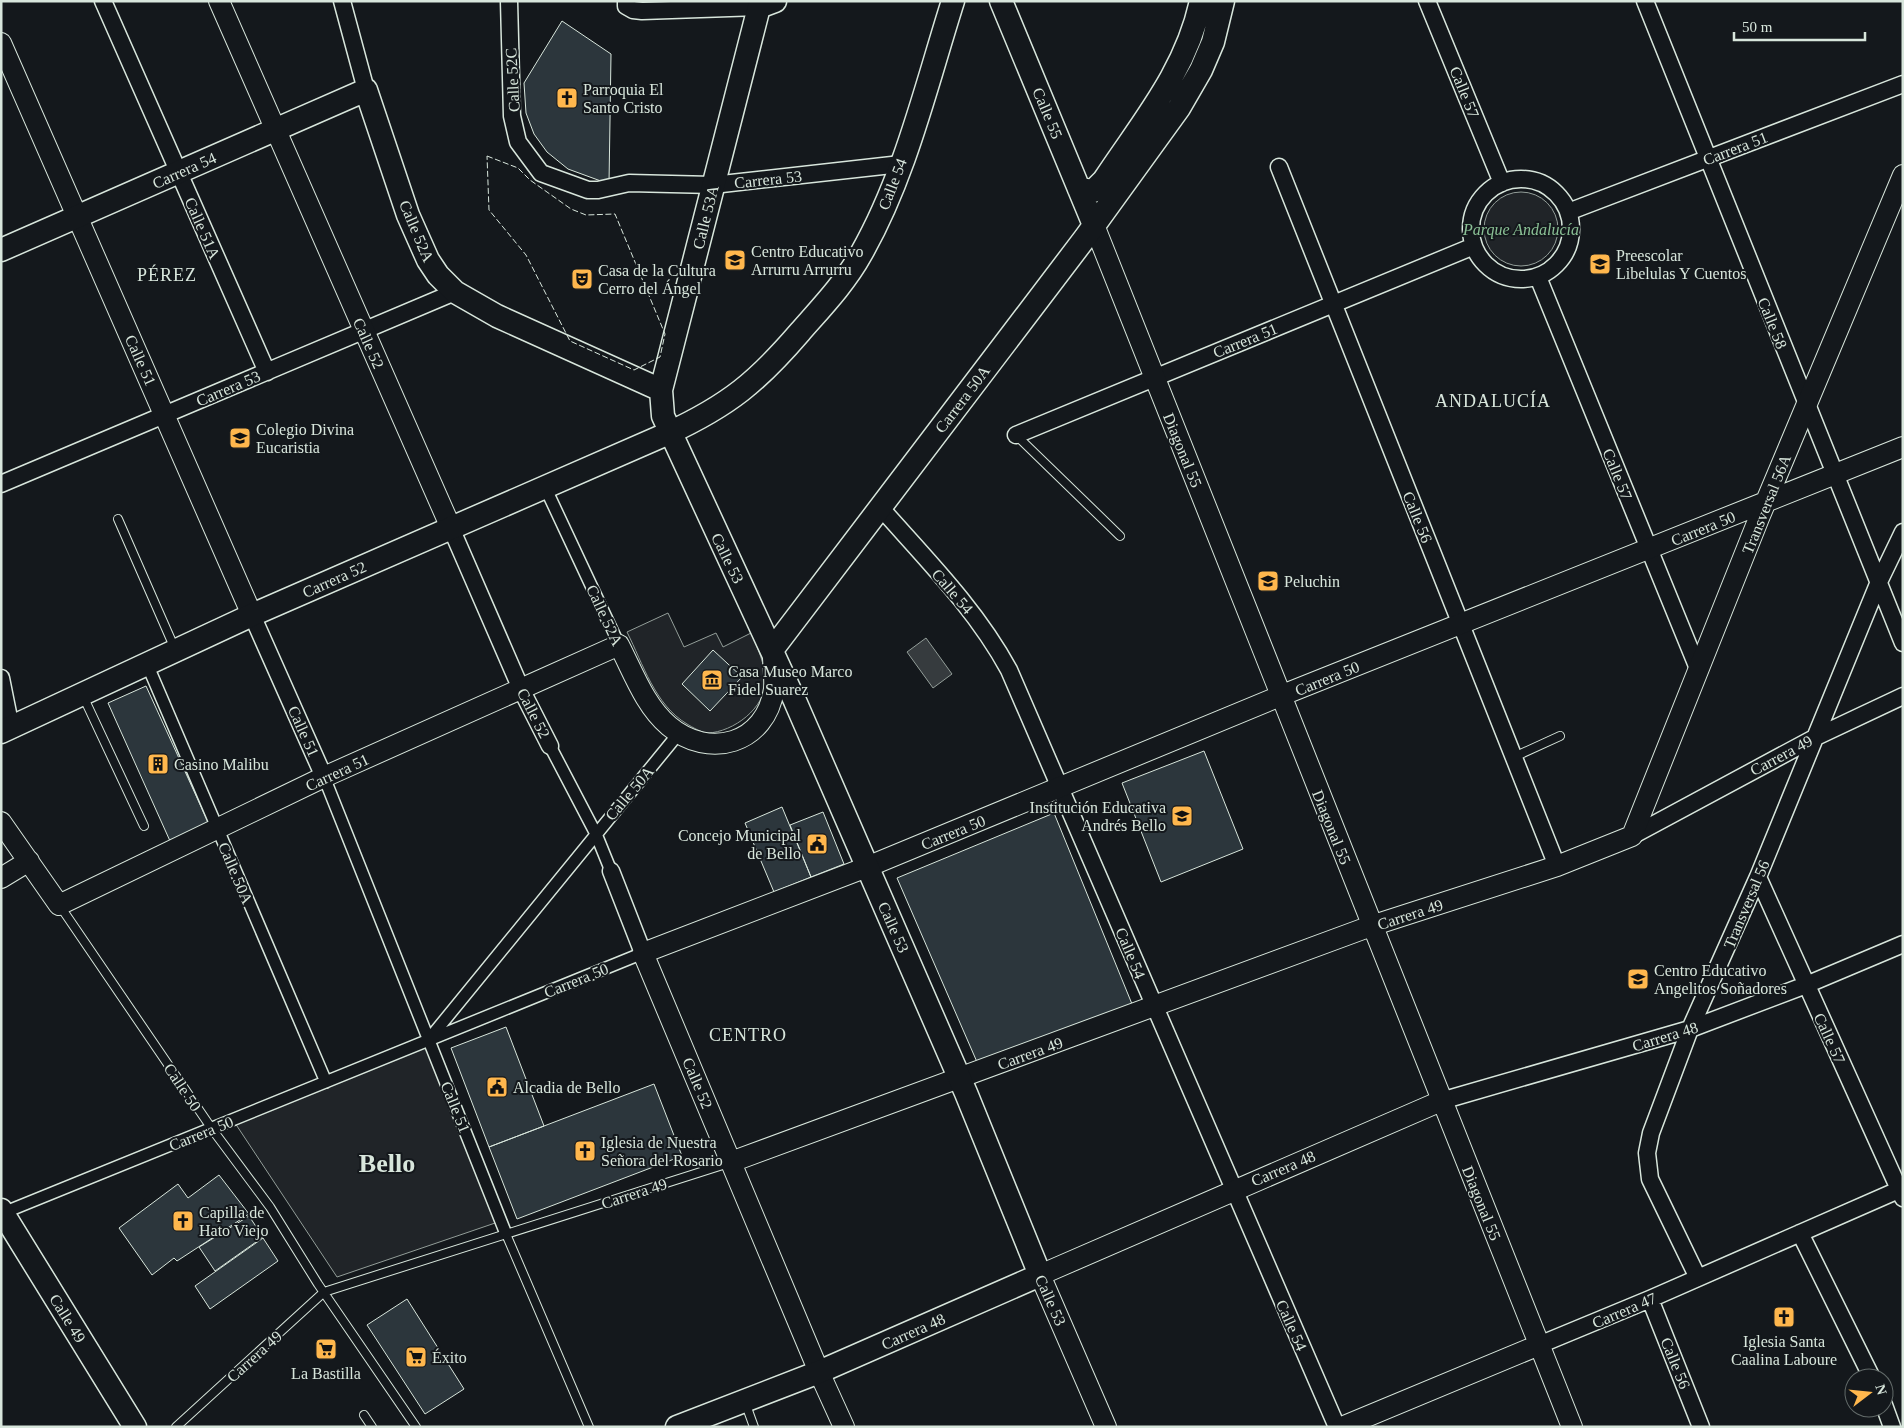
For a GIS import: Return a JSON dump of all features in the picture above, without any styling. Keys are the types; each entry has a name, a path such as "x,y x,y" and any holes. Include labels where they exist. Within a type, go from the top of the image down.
{"main road":[{"name":"Calle 54","path":"669,433 714,410 745,389 778,357 808,323 860,256 882,213 901,164 953,1"},
{"name":"Calle 55","path":"1001,1 1094,225"},
{"path":"1079,189 1093,191 1104,180 1177,71 1195,28 1201,1"},
{"name":"Carrera 50A","path":"772,650 1094,225 1190,91 1213,42 1223,1"},
{"name":"Calle 53A","path":"669,433 663,416 661,390 713,185 765,3"},
{"name":"Carrera 54","path":"1,250 366,90"},
{"name":"Calle 52A","path":"366,90 408,215 418,239 438,276 455,292 497,316 661,390"},
{"name":"Carrera 52","path":"6,730 252,615 669,433"},
{"name":"Calle 53","path":"669,433 772,650 960,1079 1040,1275"},
{"name":"Calle 49","path":"2,1212 136,1427"},
{"name":"Carrera 48","path":"677,1427 819,1372 1040,1275"}],"street":[{"name":"Calle 51A","path":"104,1 267,372"},
{"name":"Calle 52","path":"219,1 521,689 596,834 643,953 819,1372 844,1427"},
{"name":"Calle 52A","path":"342,1 366,90"},
{"name":"Calle 52C","path":"509,1 512,116 518,142 526,156"},
{"name":"Calle 57","path":"1427,1 1502,183"},
{"name":"Calle 58","path":"1645,1 1903,644"},
{"path":"626,3 633,10 642,11 765,3"},
{"name":"Calle 51","path":"1,43 324,777 506,1234"},
{"name":"Carrera 51","path":"1568,212 1903,84"},
{"name":"Carrera 53","path":"526,156 540,173 588,190 629,183 713,185 901,164"},
{"name":"Calle 56","path":"1280,167 1557,866"},
{"name":"Transversal 56A","path":"1632,836 1766,503 1903,175"},
{"path":"1525,180 1548,187 1560,198 1568,212 1571,227 1570,243 1562,258 1552,270 1538,277 1522,280 1506,277 1492,270 1481,259 1474,246 1471,230 1473,215 1479,202 1489,190 1502,183 1525,180"},
{"name":"Diagonal 55","path":"1094,225 1371,926 1572,1427"},
{"name":"Carrera 51","path":"1016,434 1474,246"},
{"name":"Calle 57","path":"1538,277 1699,671"},
{"name":"Carrera 53","path":"1,484 455,292"},
{"name":"Carrera 50","path":"2,1212 643,953 867,867 1280,696 1903,447"},
{"name":"Calle 52A","path":"545,487 619,645 649,701 668,725 679,733"},
{"name":"Calle 54","path":"880,507 978,620 996,645 1009,670 1337,1427"},
{"name":"Transversal 56","path":"1698,1278 1650,1178 1647,1153 1651,1133 1690,1029 1758,877 1878,584 1903,532"},
{"name":"Carrera 51","path":"59,905 324,777 619,645"},
{"path":"679,733 702,742 721,744 738,740 754,730 768,707 774,689 772,650"},
{"name":"Calle 50A","path":"147,664 326,1082"},
{"path":"1,678 6,730"},
{"name":"Carrera 49","path":"731,1162 1371,926 1557,866 1632,836 1816,737 1903,696"},
{"name":"Calle 50A","path":"429,1040 679,733"},
{"name":"Calle 50","path":"1,822 59,905"},
{"path":"1,878 29,861"},
{"name":"Calle 57","path":"1758,877 1901,1192"},
{"name":"Carrera 48","path":"1040,1275 1233,1189 1441,1101 1690,1029 1806,986 1903,944"},
{"name":"Carrera 47","path":"1342,1427 1901,1192"},
{"path":"1800,1233 1867,1368"},
{"name":"Calle 53","path":"1040,1275 1106,1427"},
{"name":"Calle 56","path":"1650,1299 1701,1427"}],"lane":[{"path":"1016,434 1120,536"},
{"path":"118,520 176,650"},
{"path":"82,694 144,826"},
{"path":"1514,757 1560,736"},
{"name":"Calle 50","path":"59,905 212,1128 270,1207 324,1292 416,1427"},
{"name":"Carrera 49","path":"176,1427 324,1292 731,1162"},
{"name":"Calle 51","path":"506,1234 590,1427"},
{"path":"745,1400 754,1427"},
{"path":"364,1415 372,1427"}],"green space":[{"name":"Parque Andalucía","path":"1521,192 1542,198 1552,208 1558,229 1552,250 1542,260 1521,266 1500,260 1490,250 1484,229 1490,208 1500,198"},
{"path":"668,613 684,647 716,633 723,647 751,633 759,650 765,681 764,691 760,700 746,717 728,728 708,733 697,730 687,724 666,706 651,683 627,632"},
{"path":"429,1040 501,1221 337,1277 233,1120"}],"shaded area":[{"path":"926,638 952,674 933,688 907,652"}],"building":[{"name":"Parroquia El Santo Cristo","path":"562,21 611,54 609,184 568,169 547,152 534,134 526,113 524,83"},
{"name":"Casa Museo Marco Fidel Suarez","path":"713,650 742,677 710,711 682,684"},
{"name":"Casino Malibu","path":"146,686 209,824 170,841 108,703"},
{"name":"Institución Educativa Andrés Bello","path":"1204,751 1243,849 1161,882 1122,783"},
{"path":"782,807 811,877 774,892 745,823"},
{"name":"Concejo Municipal de Bello","path":"823,812 844,864 811,877 790,825"},
{"path":"1054,813 1132,1004 977,1062 897,878"},
{"name":"Alcadia de Bello","path":"506,1027 544,1126 489,1147 451,1048"},
{"name":"Iglesia de Nuestra Señora del Rosario","path":"654,1084 682,1156 517,1219 489,1147"},
{"name":"Capilla de Hato Viejo","path":"219,1175 249,1214 177,1261 174,1258 152,1275 119,1228 178,1184 188,1198"},
{"path":"249,1216 263,1237 215,1271 199,1247"},
{"path":"263,1238 278,1261 210,1309 195,1286"},
{"name":"Éxito","path":"407,1299 464,1389 425,1414 367,1325"}],"fence":[{"path":"487,156 518,168 530,180 571,209 586,215 615,214 665,334 660,357 634,370 570,341 526,255 489,210 487,156"}],"place":[{"name":"Parroquia El Santo Cristo","path":"567,98"},
{"name":"Centro Educativo Arrurru Arrurru","path":"735,260"},
{"name":"Preescolar Libelulas Y Cuentos","path":"1600,264"},
{"name":"Casa de la Cultura Cerro del Ángel","path":"582,279"},
{"name":"Colegio Divina Eucaristia","path":"240,438"},
{"name":"Peluchin","path":"1268,581"},
{"name":"Casa Museo Marco Fidel Suarez","path":"712,680"},
{"name":"Casino Malibu","path":"158,764"},
{"name":"Institución Educativa Andrés Bello","path":"1182,816"},
{"name":"Concejo Municipal de Bello","path":"817,844"},
{"name":"Centro Educativo Angelitos Soñadores","path":"1638,979"},
{"name":"Alcadia de Bello","path":"497,1087"},
{"name":"Iglesia de Nuestra Señora del Rosario","path":"585,1151"},
{"name":"Capilla de Hato Viejo","path":"183,1221"},
{"name":"Iglesia Santa Caalina Laboure","path":"1784,1317"},
{"name":"La Bastilla","path":"326,1349"},
{"name":"Éxito","path":"416,1357"}],"district":[{"name":"PÉREZ","path":"167,275"},
{"name":"ANDALUCÍA","path":"1493,401"},
{"name":"CENTRO","path":"748,1035"},
{"name":"Bello","path":"387,1163"}]}
